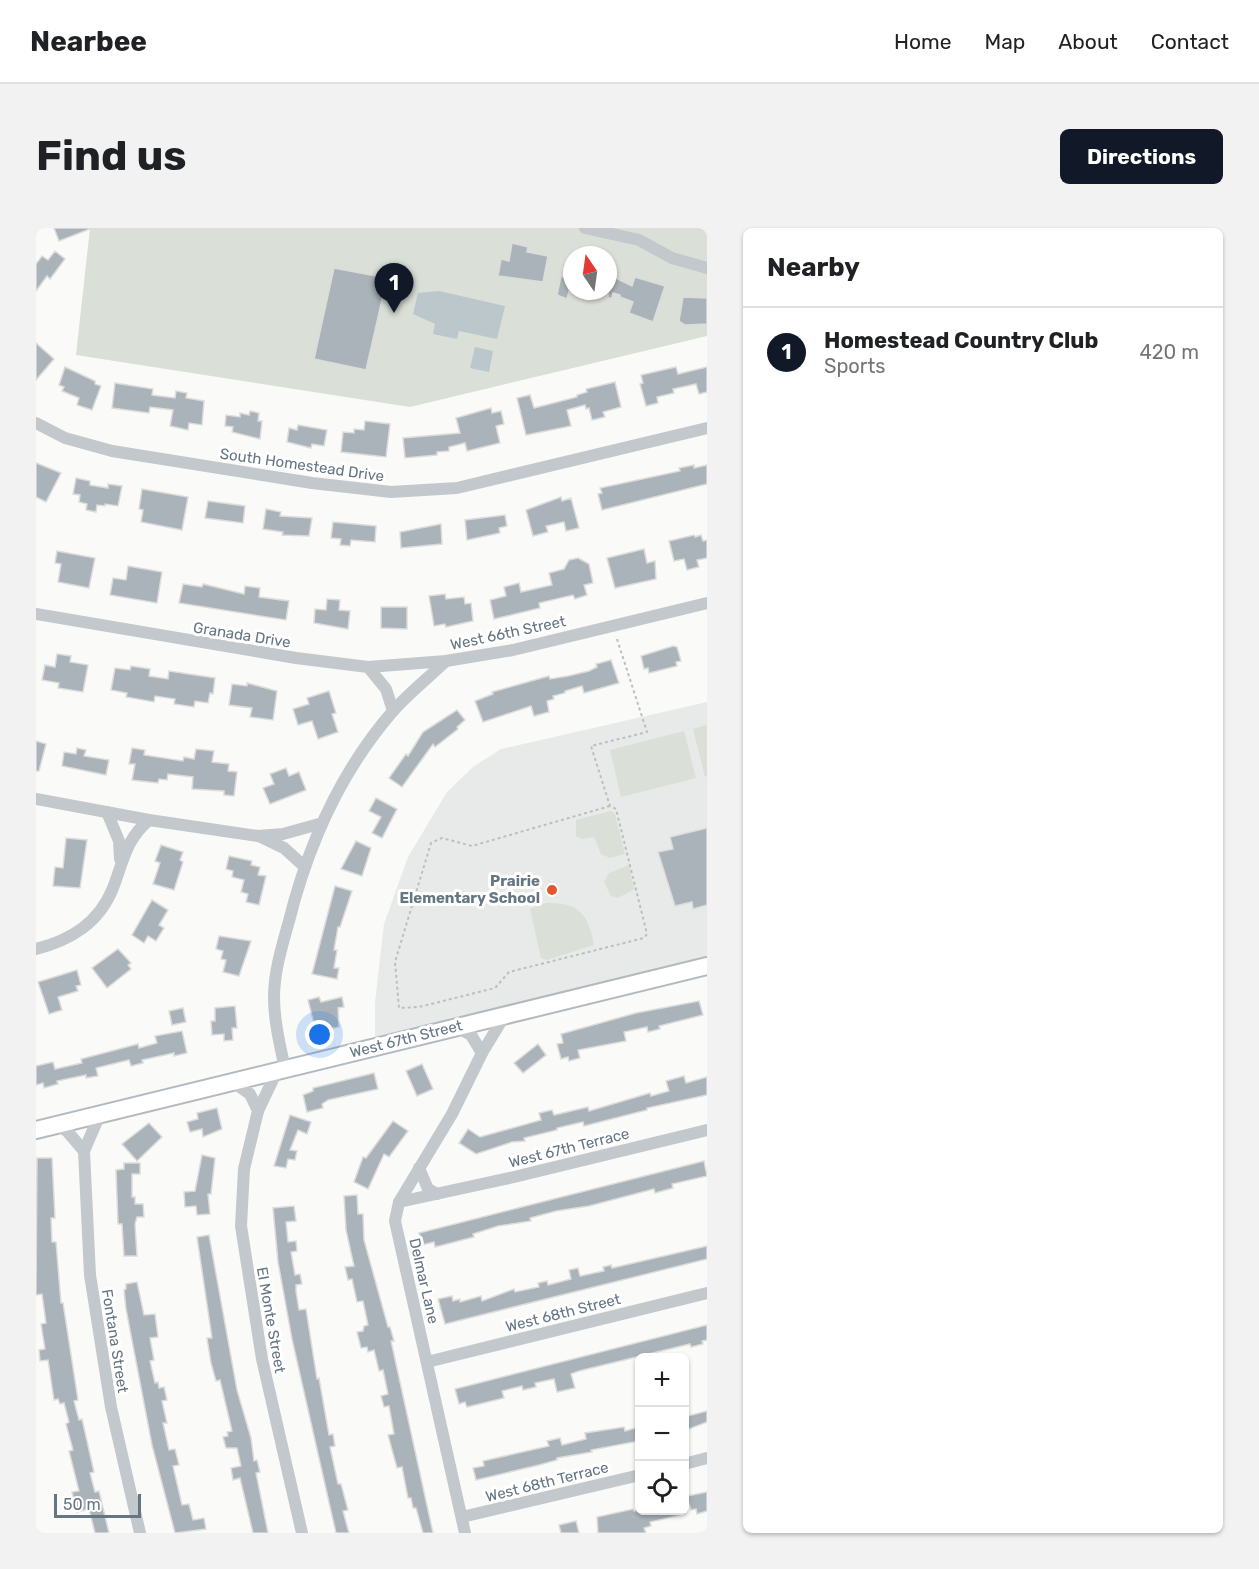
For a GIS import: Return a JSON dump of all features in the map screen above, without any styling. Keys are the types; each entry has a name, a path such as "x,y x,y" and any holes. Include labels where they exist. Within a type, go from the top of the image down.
{"street":[{"path":"585,228 639,240 672,258 707,268"},
{"name":"South Homestead Drive","path":"36,423 73,441 112,451 312,483 391,492 457,488 707,428"},
{"name":"West 66th Street","path":"320,824 359,758 393,711 446,662 513,650 707,603"},
{"name":"Granada Drive","path":"36,614 284,657 368,667 446,662"},
{"path":"368,667 386,688 393,711"},
{"path":"36,799 149,820 258,836 282,834 320,824"},
{"path":"108,812 119,841 120,863"},
{"path":"36,949 59,943 91,923 103,909 112,890 128,844 149,820"},
{"path":"281,1070 274,996 278,965 305,867 320,824"},
{"path":"258,836 284,848 305,867"},
{"name":"West 67th Street","path":"36,1130 707,966"},
{"name":"Delmar Lane","path":"465,1533 395,1221 399,1202 452,1114 482,1053 505,1015"},
{"path":"456,1027 471,1035 482,1053"},
{"name":"El Monte Street","path":"281,1070 258,1111 244,1169 241,1226 262,1359 302,1533"},
{"path":"233,1082 250,1094 258,1111"},
{"name":"Fontana Street","path":"100,1114 84,1151 85,1201 96,1321 111,1407 140,1533"},
{"path":"56,1125 72,1136 84,1151"},
{"name":"West 67th Terrace","path":"399,1202 707,1130"},
{"path":"419,1168 428,1189 437,1194"},
{"name":"West 68th Street","path":"427,1362 707,1293"},
{"path":"689,1463 707,1458"},
{"name":"West 68th Terrace","path":"462,1517 635,1476"}],"path":[{"path":"610,806 472,846 442,838 431,843 395,962 399,1008 419,1007 495,988 509,972 644,938 648,934 616,809 610,806 591,746 647,732 615,633"}],"shaded area":[{"path":"90,228 707,228 707,336 410,407 76,355"},
{"path":"439,291 505,306 497,339 459,331 457,339 433,334 435,324 413,314 418,293"},
{"path":"475,347 493,351 489,372 470,368"},
{"name":"Prairie Elementary School","path":"707,702 707,960 375,1042 375,1002 384,924 408,857 447,792 473,767 501,749"},
{"path":"707,725 707,776 705,777 693,729"},
{"path":"684,731 696,778 621,797 610,750"},
{"path":"611,811 615,814 625,854 610,858 601,854 594,837 582,839 576,836 576,820"},
{"path":"629,865 634,889 618,898 611,896 604,882 609,873"},
{"path":"546,903 574,907 580,912 585,917 594,945 547,960 541,958 530,909"}],"building":[{"path":"54,228 89,228 90,229 59,241"},
{"path":"512,243 528,247 527,252 548,256 543,282 498,276 501,259 509,261"},
{"path":"55,251 65,259 50,279 47,276 36,291 36,264 42,256 48,260"},
{"path":"334,268 387,278 366,370 314,359"},
{"path":"561,276 563,277 563,297 557,295"},
{"path":"635,277 665,286 653,322 629,313 633,302 617,294 617,278 632,286"},
{"path":"683,297 707,298 707,324 685,325 679,321"},
{"path":"36,343 54,359 36,380"},
{"path":"65,367 101,386 92,410 77,405 79,398 62,391 64,387 59,385"},
{"path":"676,367 678,374 707,367 707,392 699,394 696,384 673,389 674,393 657,397 658,403 646,406 640,384 643,383 641,375"},
{"path":"615,382 621,407 603,412 605,417 592,420 589,408 586,409 585,405 567,410 571,426 526,435 517,398 530,395 534,408 577,397 587,392 586,389"},
{"path":"115,383 153,389 152,395 175,398 176,391 187,393 186,398 204,401 202,425 189,423 188,430 170,426 173,410 150,407 149,413 112,408"},
{"path":"491,408 492,413 501,411 504,424 496,426 500,443 467,451 465,443 449,447 449,451 437,452 437,455 405,458 403,438 460,433 456,418"},
{"path":"250,411 259,413 258,421 262,421 260,439 232,432 233,427 225,426 226,415 240,417 240,413 249,415"},
{"path":"365,421 390,424 386,457 341,452 343,432 354,433 354,429 364,430"},
{"path":"298,425 327,430 324,446 312,444 311,448 287,442 289,428 297,430"},
{"path":"36,463 61,473 46,502 36,497"},
{"path":"694,465 694,468 707,465 707,484 602,510 598,494 602,493 600,488 680,471 679,468"},
{"path":"76,478 90,481 90,485 108,488 108,484 122,486 118,506 97,505 96,512 86,510 87,504 79,502 80,495 73,494"},
{"path":"142,489 188,497 182,530 141,522 143,510 139,509"},
{"path":"561,497 562,501 571,498 579,528 566,531 564,522 546,526 548,532 533,536 526,510"},
{"path":"208,501 245,506 243,523 205,518"},
{"path":"266,509 281,512 280,516 312,518 309,536 282,535 283,532 263,529"},
{"path":"505,515 507,526 499,528 500,533 467,540 465,520"},
{"path":"333,522 376,526 375,542 351,540 350,546 340,545 341,539 331,538"},
{"path":"441,524 442,544 401,548 400,532"},
{"path":"694,535 695,537 701,535 703,541 707,540 707,558 697,560 699,567 687,570 684,559 674,561 669,541"},
{"path":"644,549 647,563 655,561 656,579 615,588 607,558"},
{"path":"57,551 95,558 89,588 58,582 61,564 55,563"},
{"path":"578,558 589,564 593,583 584,585 587,595 575,599 573,595 539,603 540,608 494,619 490,600 506,596 504,587 519,583 521,592 552,585 549,573 564,569 569,560"},
{"path":"128,566 162,572 157,603 110,595 113,578 126,580"},
{"path":"183,584 202,587 203,584 244,594 245,586 260,588 259,597 289,601 286,620 179,603"},
{"path":"445,594 446,599 464,597 465,604 471,603 473,621 446,627 445,624 434,626 429,596"},
{"path":"327,599 340,600 339,610 350,611 348,629 314,623 315,609 326,610"},
{"path":"381,607 407,607 407,629 381,628"},
{"path":"673,646 677,647 681,661 676,662 677,666 649,673 648,668 644,669 641,656"},
{"path":"57,654 71,656 70,662 88,665 83,692 58,688 59,683 42,680 45,665 55,667"},
{"path":"611,660 619,683 584,693 582,686 565,691 547,701 549,712 534,716 531,706 483,722 475,701 493,694 492,692 549,676 550,679 589,671 597,667 596,664"},
{"path":"131,666 150,669 149,676 168,679 169,671 215,678 213,694 210,693 208,703 195,701 194,707 174,704 175,699 155,696 154,702 126,697 127,693 111,690 115,668 130,670"},
{"path":"247,683 277,691 273,720 250,717 252,708 229,705 232,684 247,686"},
{"path":"329,691 336,713 332,714 338,732 318,739 312,721 298,725 293,709 309,704 307,698"},
{"path":"457,710 465,720 457,727 458,729 435,747 433,744 402,787 389,778 406,754 408,756 423,732"},
{"path":"36,741 46,744 39,771 36,771"},
{"path":"77,748 86,750 84,756 109,760 106,775 62,766 64,752 76,754"},
{"path":"132,748 145,750 144,755 183,761 184,757 194,759 196,749 214,751 212,762 229,764 228,771 237,772 234,796 224,795 224,791 192,789 193,777 168,774 167,780 159,779 158,783 132,780 135,764 129,764"},
{"path":"286,768 289,776 299,772 306,790 270,804 263,788 274,784 270,774"},
{"path":"376,798 397,809 382,838 372,833 381,817 369,811"},
{"path":"707,828 707,905 693,909 692,902 675,906 658,852 673,849 670,837"},
{"path":"66,838 87,840 80,888 53,886 55,867 63,868"},
{"path":"356,841 371,848 362,876 341,869"},
{"path":"161,845 183,852 180,860 183,862 174,890 153,884 160,863 155,861"},
{"path":"229,856 252,861 251,865 260,867 258,875 266,876 259,905 246,902 248,894 241,892 244,880 232,877 233,871 226,869"},
{"path":"335,886 352,891 340,927 338,927 334,950 337,950 334,968 339,968 337,979 312,974"},
{"path":"152,900 168,910 159,925 164,928 156,941 148,936 144,943 132,935"},
{"path":"219,936 251,941 239,976 223,972 226,960 221,959 223,951 216,949"},
{"path":"118,949 131,963 128,965 131,969 107,988 92,968"},
{"path":"77,970 81,985 76,986 78,991 58,997 62,1010 49,1014 38,982"},
{"path":"319,997 321,1002 342,997 344,1007 338,1008 339,1027 316,1032 308,1000"},
{"path":"699,1001 703,1015 659,1026 660,1029 648,1032 647,1027 624,1032 626,1041 578,1050 580,1058 569,1061 568,1057 561,1059 557,1044 563,1043 561,1034 636,1013"},
{"path":"235,1006 237,1028 232,1028 233,1040 224,1041 224,1034 212,1035 211,1021 215,1021 215,1008"},
{"path":"183,1008 186,1022 172,1025 169,1011"},
{"path":"182,1031 187,1053 174,1056 174,1053 142,1060 143,1063 131,1066 129,1060 96,1068 98,1076 86,1078 86,1075 57,1081 58,1084 44,1088 43,1083 36,1085 36,1066 53,1062 55,1069 82,1063 81,1059 138,1044 139,1048 157,1043 155,1036"},
{"path":"538,1044 546,1055 523,1073 514,1063"},
{"path":"422,1064 433,1089 417,1096 406,1071"},
{"path":"374,1073 378,1089 328,1100 322,1104 323,1108 307,1112 303,1095 313,1091 313,1088"},
{"path":"684,1076 686,1083 707,1077 707,1095 647,1108 647,1110 584,1126 583,1122 557,1128 557,1130 524,1138 525,1141 512,1142 476,1154 459,1143 468,1129 480,1137 541,1120 539,1113 552,1110 554,1115 588,1107 589,1111 650,1093 651,1096 669,1091 666,1081"},
{"path":"217,1108 222,1129 203,1137 202,1129 190,1132 187,1122 198,1119 197,1113"},
{"path":"290,1115 311,1122 307,1134 298,1130 290,1150 297,1151 295,1160 288,1159 286,1168 274,1166"},
{"path":"393,1121 408,1131 389,1157 384,1154 368,1189 354,1182 363,1157 366,1158"},
{"path":"149,1123 162,1137 137,1161 122,1144"},
{"path":"202,1155 215,1158 211,1194 208,1194 210,1214 197,1215 196,1206 185,1207 184,1192 195,1191"},
{"path":"37,1158 52,1158 55,1218 51,1218 52,1242 56,1242 61,1303 63,1303 78,1400 74,1401 79,1420 82,1419 94,1472 90,1473 95,1492 99,1491 109,1533 95,1533 89,1509 77,1512 72,1492 79,1491 69,1451 73,1450 66,1424 69,1422 64,1403 60,1404 58,1399 54,1400 48,1360 40,1361 39,1350 45,1349 41,1324 46,1323 42,1294 36,1295"},
{"path":"704,1161 707,1176 672,1184 673,1188 655,1193 654,1189 589,1206 556,1211 530,1218 531,1221 498,1226 473,1234 474,1237 435,1247 434,1242 422,1245 419,1233"},
{"path":"124,1163 140,1163 140,1174 132,1174 132,1197 135,1197 135,1204 143,1204 144,1217 137,1217 135,1224 137,1256 124,1256 122,1224 118,1224 116,1170 124,1169"},
{"path":"357,1195 358,1214 363,1214 364,1240 394,1341 391,1341 433,1533 423,1533 416,1508 413,1508 411,1498 408,1498 402,1467 397,1468 388,1435 394,1434 389,1406 384,1407 381,1396 388,1394 383,1370 379,1371 374,1350 368,1352 367,1347 361,1348 357,1332 363,1331 364,1326 368,1325 363,1301 357,1302 352,1279 348,1280 345,1267 354,1266 346,1230 344,1196"},
{"path":"294,1206 296,1221 286,1222 288,1242 296,1241 297,1251 291,1252 295,1275 300,1274 302,1284 296,1285 299,1310 306,1309 329,1435 333,1434 335,1446 330,1447 338,1484 341,1484 348,1510 343,1511 349,1533 336,1533 292,1339 278,1262 273,1208"},
{"path":"209,1235 237,1390 251,1438 254,1461 257,1460 260,1472 256,1473 268,1533 253,1533 240,1478 233,1480 231,1468 241,1466 237,1448 226,1448 223,1437 228,1436 227,1432 232,1431 220,1380 216,1381 211,1363 207,1338 212,1338 197,1237"},
{"path":"707,1246 707,1259 445,1324 438,1299 452,1296 453,1301 460,1299 460,1302 481,1296 482,1301 514,1289 515,1292 539,1287 538,1283 547,1281 548,1285 571,1279 569,1270 578,1268 580,1276 604,1271 603,1267 611,1265 612,1268"},
{"path":"137,1282 144,1315 155,1314 158,1337 150,1338 154,1360 150,1361 155,1383 158,1382 159,1388 164,1387 167,1400 162,1401 167,1423 163,1423 169,1450 175,1449 179,1465 173,1466 182,1505 189,1504 193,1520 204,1518 206,1529 175,1533 152,1445 126,1309 124,1290 126,1284"},
{"path":"707,1325 707,1340 702,1341 703,1344 691,1347 690,1344 653,1353 635,1353 635,1357 579,1371 571,1374 575,1388 557,1392 554,1379 535,1383 536,1387 523,1390 522,1386 502,1391 504,1398 467,1407 465,1402 459,1404 455,1389"},
{"path":"707,1411 707,1422 689,1429 689,1416"},
{"path":"624,1427 625,1431 635,1428 635,1442 557,1458 557,1460 539,1465 476,1480 473,1468 484,1466 483,1461 549,1446 547,1441 560,1438 562,1445 586,1439 585,1433"},
{"path":"707,1492 707,1511 697,1514 696,1509 691,1510 689,1496"},
{"path":"633,1509 635,1515 681,1515 650,1522 651,1526 644,1528 646,1533 598,1533 597,1517"},
{"path":"576,1521 579,1533 561,1533 559,1525"}],"place":[{"name":"Homestead Country Club","path":"394,313"},
{"name":"Prairie Elementary School","path":"552,890"}]}
